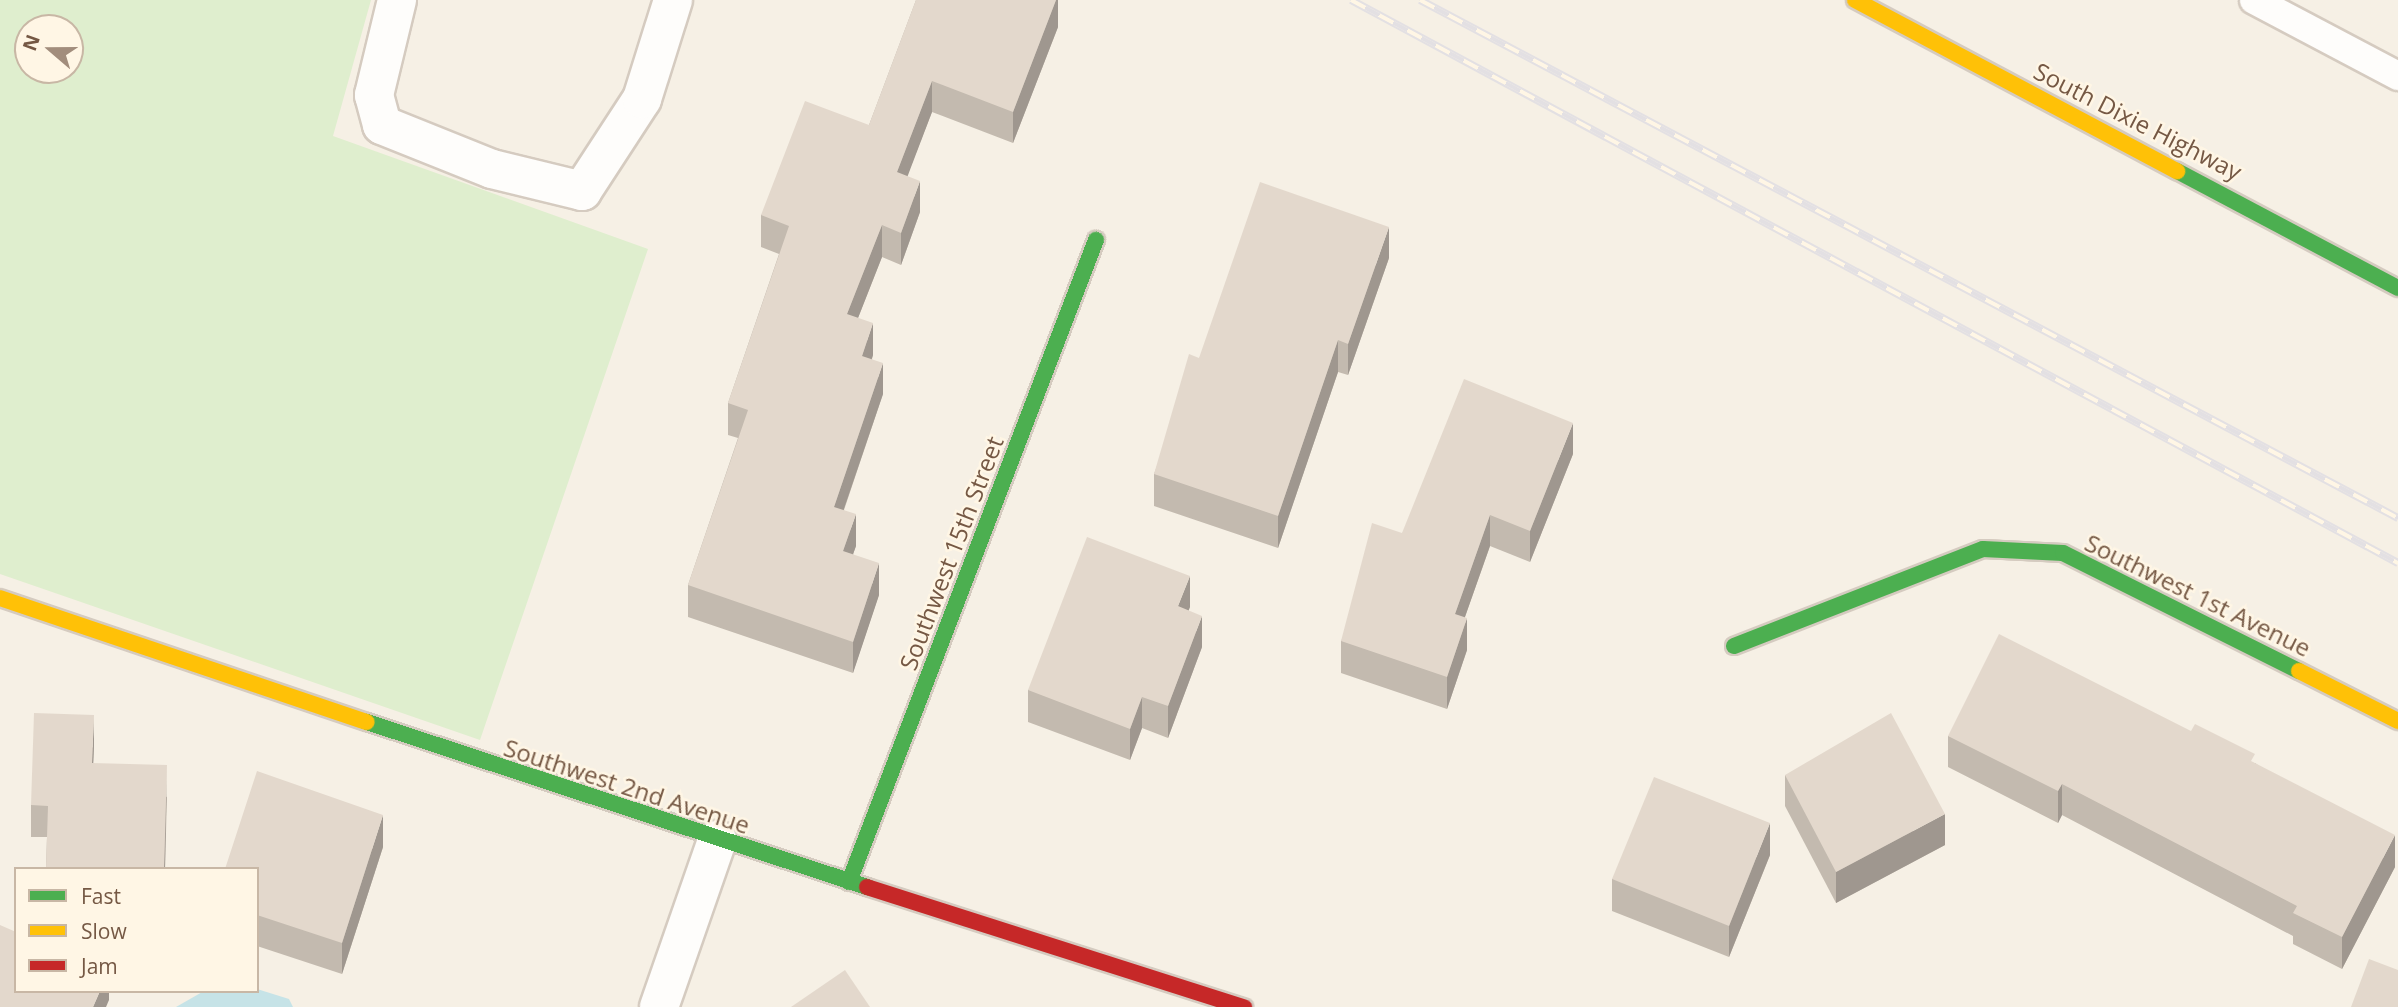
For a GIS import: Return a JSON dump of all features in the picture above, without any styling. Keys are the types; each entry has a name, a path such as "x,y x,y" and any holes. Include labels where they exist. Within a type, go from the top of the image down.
{"street":[{"path":"397,0 374,95 382,125 492,169 582,191 642,99 673,0"},
{"name":"South Dixie Highway","path":"1873,4 2398,288"},
{"name":"Southwest 15th Street","path":"849,882 1096,240"},
{"name":"Southwest 1st Avenue","path":"1734,646 1983,549 2063,553 2398,721"},
{"name":"Southwest 2nd Avenue","path":"2,603 717,840 1244,1007"},
{"path":"659,1007 717,840"}],"lane":[{"path":"2263,2 2398,76"}],"green space":[{"path":"0,0 371,0 333,136 648,249 480,740 0,574"}],"water":[{"path":"259,990 289,999 293,1007 176,1007 200,993 259,993"}],"building":[{"path":"916,0 1056,0 1013,112 932,81 897,172 920,181 901,233 882,225 847,314 873,323 862,356 883,363 834,507 856,514 843,551 879,563 853,642 688,585 748,410 728,403 789,226 761,215 805,101 869,125"},
{"path":"1260,182 1389,227 1348,344 1338,340 1278,516 1154,474 1189,354 1199,358"},
{"path":"1464,379 1573,423 1530,531 1490,515 1455,614 1467,618 1447,677 1341,641 1372,523 1402,533"},
{"path":"1087,537 1190,576 1178,606 1202,616 1168,706 1142,697 1130,729 1028,690"},
{"path":"1999,634 2191,731 2195,724 2255,754 2251,761 2395,835 2342,937 2293,913 2297,906 2062,784 2058,791 1948,736"},
{"path":"34,713 94,715 92,763 167,765 164,867 46,867 48,806 31,805"},
{"path":"1891,713 1945,814 1836,872 1785,775"},
{"path":"257,771 383,815 342,943 259,916 259,867 226,867"},
{"path":"1654,777 1770,823 1729,926 1612,879"},
{"path":"0,925 14,931 14,993 99,993 93,1007 0,1007"},
{"path":"2369,959 2398,970 2398,1007 2351,1007"},
{"path":"845,970 870,1007 791,1007"}],"railway":[{"path":"1351,0 2398,563"},
{"path":"1420,0 2398,518"}],"traffic: fast":[{"path":"2177,171 2398,288"},
{"path":"849,882 1096,240"},
{"path":"1734,646 1983,549 2063,553 2299,671"},
{"path":"367,722 867,887"}],"traffic: slow":[{"path":"1855,0 2177,171"},
{"path":"0,598 367,722"},
{"path":"2299,671 2398,721"}],"traffic: jam":[{"path":"867,887 1244,1007"}]}
